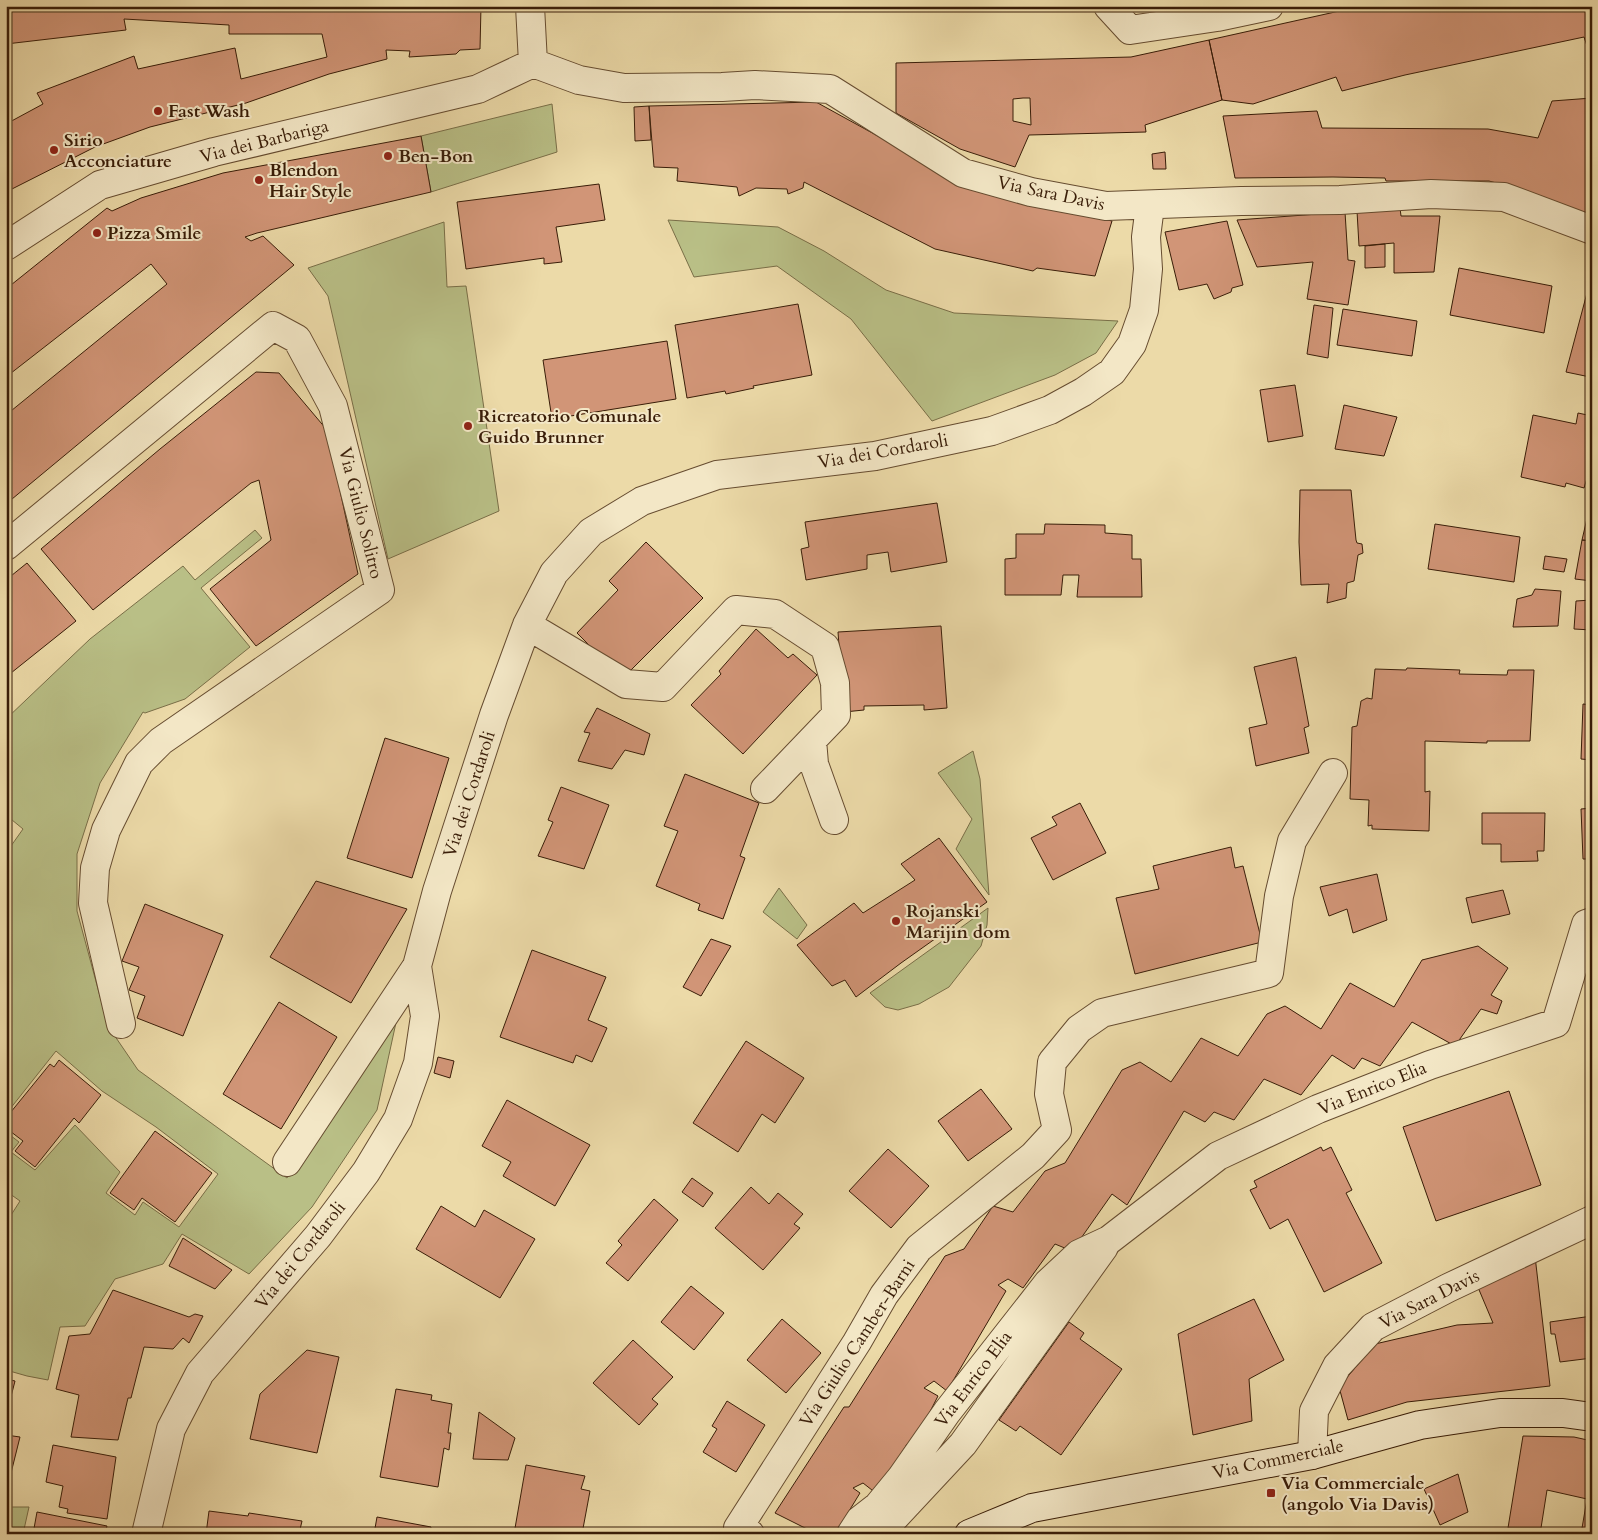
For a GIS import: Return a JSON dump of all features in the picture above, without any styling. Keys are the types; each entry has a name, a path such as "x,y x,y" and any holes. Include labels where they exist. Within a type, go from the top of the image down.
{"street":[{"path":"530,6 533,63"},
{"path":"1108,6 1130,30 1217,18 1270,6"},
{"name":"Via Sara Davis","path":"533,63 579,80 624,88 722,88 755,85 830,89 963,173 1031,192 1106,206 1150,206 1241,201 1340,200 1430,194 1504,197 1592,230"},
{"name":"Via dei Barbariga","path":"6,246 100,185 214,152 478,89 533,63"},
{"name":"Via dei Cordaroli","path":"287,1162 417,966 437,891 482,752 527,625 554,573 591,532 642,500 716,475 875,456 992,431 1050,410 1083,392 1112,372 1132,344 1144,310 1148,269 1146,237 1150,206"},
{"name":"Via Giulio Solitro","path":"6,546 274,326 297,338 333,406 380,590 161,741 139,763 106,830 95,868 93,903 121,1024"},
{"path":"527,625 626,684 663,687 736,610 775,614 824,647 835,682 836,715 765,789"},
{"path":"812,740 814,764 834,820"},
{"name":"Via Giulio Camber-Barni","path":"744,1531 884,1295 919,1248 1033,1156 1057,1130 1049,1094 1052,1062 1079,1029 1102,1013 1269,973 1279,896 1292,841 1333,773"},
{"name":"Via Enrico Elia","path":"851,1534 860,1520 878,1506 902,1478 947,1412 1048,1283 1079,1254 1109,1240 1218,1156 1318,1109 1413,1072 1556,1023 1586,924 1592,922"},
{"name":"Via dei Cordaroli","path":"146,1534 171,1429 200,1373 318,1236 366,1172 398,1119 418,1063 426,1016 417,966"},
{"name":"Via Sara Davis","path":"1312,1455 1314,1411 1337,1366 1373,1327 1448,1288 1592,1220"},
{"name":"Via Enrico Elia","path":"879,1534 963,1444 1109,1240"},
{"name":"Via Commerciale","path":"969,1534 1032,1508 1312,1455 1420,1425 1500,1413 1563,1413 1592,1416"}],"green space":[{"path":"552,104 557,152 431,192 421,136"},
{"path":"668,220 778,227 824,251 886,290 954,313 1118,321 1096,353 1055,375 932,421 851,319 777,266 694,277"},
{"path":"444,222 447,287 466,286 499,511 388,559 328,296 308,268"},
{"path":"255,530 262,538 201,588 250,647 185,699 145,713 143,712 100,783 77,854 77,911 108,1026 138,1070 287,1178 397,1018 377,1110 312,1207 249,1274 182,1234 163,1264 115,1279 85,1326 60,1327 48,1380 27,1376 6,1370 6,1223 20,1201 6,1191 6,1132 19,1142 11,1152 35,1170 75,1125 120,1172 106,1193 135,1215 143,1202 179,1227 218,1174 156,1127 102,1091 56,1051 6,1114 6,853 23,829 6,815 6,719 90,639 183,566 195,580"},
{"path":"973,751 980,779 989,895 956,849 972,819 938,773"},
{"path":"779,888 807,925 797,939 763,912"},
{"path":"988,908 987,925 981,946 949,987 919,1004 898,1010 885,1007 870,993"},
{"path":"6,1507 29,1507 23,1534 6,1534"}],"building":[{"path":"6,6 481,6 480,49 460,50 456,54 409,57 410,51 386,50 387,59 329,74 246,103 150,127 95,147 6,192 6,124 43,104 37,93 134,56 138,69 235,48 241,79 327,57 322,34 229,34 229,25 124,19 126,30 6,44"},
{"path":"1362,6 1592,6 1592,52 1589,52 1584,37 1405,75 1342,91 1336,77 1253,104 1222,100 1209,40"},
{"path":"1209,40 1222,100 1145,125 1146,132 1029,135 1015,167 960,149 896,113 896,63 1131,57","holes":["1030,98 1031,125 1013,121 1013,99"]},
{"path":"1592,98 1592,220 1525,191 1489,181 1386,181 1385,178 1333,177 1235,178 1223,116 1317,111 1322,128 1488,129 1538,138 1552,101"},
{"path":"816,102 956,179 1048,206 1112,221 1095,276 1037,268 1033,271 935,249 804,182 803,188 788,194 787,189 756,188 739,196 737,187 677,181 678,168 654,167 649,106"},
{"path":"649,106 651,140 635,141 634,107"},
{"path":"421,136 431,192 245,237 251,241 263,236 294,265 6,504 6,415 167,284 151,264 6,377 6,289 107,208 112,211 141,198 223,173"},
{"path":"1165,152 1166,169 1153,169 1152,154"},
{"path":"599,184 605,220 556,227 562,262 544,264 544,258 466,269 457,202"},
{"path":"1400,208 1401,216 1440,216 1434,272 1394,273 1394,243 1359,246 1357,211"},
{"path":"1345,212 1348,260 1355,261 1348,305 1307,299 1313,262 1257,267 1237,220"},
{"path":"1227,221 1243,285 1232,288 1231,292 1214,299 1207,284 1179,290 1165,232"},
{"path":"1385,244 1385,267 1365,268 1365,246"},
{"path":"1459,268 1552,286 1544,333 1450,315"},
{"path":"1592,274 1592,386 1588,386 1590,377 1566,372"},
{"path":"798,304 812,375 753,386 754,388 726,394 725,391 687,398 675,325"},
{"path":"1314,305 1333,308 1328,358 1307,354"},
{"path":"1343,309 1417,321 1412,356 1337,345"},
{"path":"667,341 676,399 552,419 543,360"},
{"path":"256,372 279,373 327,430 358,574 256,646 210,589 271,540 259,480 251,483 93,610 41,549 160,449"},
{"path":"1295,385 1303,436 1268,442 1260,390"},
{"path":"1344,405 1397,417 1384,456 1335,449"},
{"path":"1578,413 1592,416 1592,462 1584,488 1566,483 1565,487 1521,477 1533,415 1576,424"},
{"path":"1300,490 1351,490 1356,540 1357,543 1362,544 1363,553 1358,555 1354,581 1347,583 1346,598 1327,603 1329,584 1301,585 1299,542"},
{"path":"937,503 947,562 891,572 888,552 867,555 867,569 806,580 801,549 809,547 805,522"},
{"path":"1592,513 1592,541 1582,540 1588,514"},
{"path":"1045,524 1105,525 1105,533 1132,535 1132,559 1141,559 1142,597 1077,597 1079,575 1063,575 1061,595 1005,595 1005,559 1016,558 1016,534 1044,534"},
{"path":"1435,524 1520,537 1514,582 1428,569"},
{"path":"1582,540 1592,541 1592,581 1575,579"},
{"path":"646,542 703,598 629,672 621,664 615,671 577,633 618,590 609,581"},
{"path":"1545,556 1567,559 1564,572 1543,569"},
{"path":"27,563 76,621 6,677 6,580"},
{"path":"1535,589 1561,591 1558,626 1513,627 1517,599 1532,595"},
{"path":"1592,600 1592,630 1574,629 1576,601"},
{"path":"941,626 947,708 924,710 924,705 864,706 864,710 844,712 838,632"},
{"path":"756,629 788,658 793,654 817,675 743,754 691,705 721,674 719,671"},
{"path":"1296,657 1309,726 1304,728 1309,753 1256,766 1249,728 1267,724 1254,667"},
{"path":"1407,668 1460,670 1459,674 1507,675 1508,670 1534,670 1530,741 1487,741 1487,743 1425,741 1425,792 1430,791 1429,831 1372,829 1372,825 1368,826 1369,800 1350,799 1352,727 1357,726 1361,701 1367,698 1372,699 1375,669 1406,670"},
{"path":"1583,704 1592,705 1592,760 1581,759"},
{"path":"597,708 650,734 644,755 625,750 612,769 578,761 590,733 584,732"},
{"path":"385,738 449,758 412,878 347,858"},
{"path":"685,774 759,803 740,856 745,858 723,919 698,910 700,904 656,886 678,831 664,826"},
{"path":"561,787 609,805 584,869 538,856 553,822 548,820"},
{"path":"1080,803 1106,853 1053,880 1031,838 1057,825 1052,817"},
{"path":"1592,808 1592,859 1583,859 1581,809"},
{"path":"1482,813 1545,813 1544,851 1537,851 1538,861 1501,862 1501,844 1482,844"},
{"name":"Rojanski Marijin dom","path":"939,838 987,902 856,997 845,980 832,986 797,945 854,903 863,913 915,880 901,864"},
{"path":"1231,847 1235,868 1243,866 1262,942 1135,974 1116,898 1159,889 1153,866"},
{"path":"1377,874 1387,920 1353,933 1347,909 1329,916 1320,887"},
{"path":"316,881 407,909 351,1003 270,957"},
{"path":"1503,890 1510,914 1472,923 1466,898"},
{"path":"145,904 223,935 183,1036 137,1018 145,996 129,990 139,967 122,961"},
{"path":"711,939 731,946 701,996 683,987"},
{"path":"1478,946 1508,968 1491,995 1502,1001 1497,1014 1481,1009 1455,1046 1412,1022 1380,1066 1362,1058 1354,1069 1332,1055 1301,1095 1264,1079 1234,1120 1214,1112 1205,1122 1184,1111 1127,1205 1112,1194 1072,1251 1055,1244 1023,1288 1008,1279 998,1285 1006,1291 947,1391 934,1381 924,1388 938,1396 911,1449 907,1444 877,1494 863,1483 853,1488 860,1493 835,1534 817,1534 775,1513 844,1407 849,1407 945,1256 964,1249 993,1206 1013,1212 1045,1171 1065,1163 1122,1070 1140,1062 1171,1082 1201,1038 1238,1056 1267,1014 1285,1006 1321,1029 1350,983 1394,1007 1422,960"},
{"path":"532,950 606,977 588,1020 607,1028 592,1062 576,1055 573,1063 500,1037"},
{"path":"279,1002 337,1037 281,1129 223,1094"},
{"path":"746,1041 804,1078 775,1123 762,1114 738,1152 693,1123"},
{"path":"438,1057 454,1061 450,1078 434,1073"},
{"path":"59,1060 101,1095 79,1123 74,1118 35,1167 15,1151 23,1141 6,1128 6,1118 50,1064 54,1067"},
{"path":"981,1089 1012,1129 968,1161 938,1121"},
{"path":"1509,1091 1541,1185 1436,1221 1403,1127"},
{"path":"507,1100 590,1145 555,1206 503,1176 511,1162 482,1146"},
{"path":"155,1131 212,1173 175,1222 142,1198 134,1210 110,1193"},
{"path":"1321,1147 1323,1151 1331,1147 1352,1190 1346,1193 1382,1263 1324,1292 1288,1219 1270,1229 1250,1190 1257,1187 1254,1181"},
{"path":"888,1149 929,1186 891,1228 849,1191"},
{"path":"692,1178 713,1193 703,1207 682,1192"},
{"path":"751,1187 769,1204 778,1193 803,1214 794,1224 800,1228 763,1270 715,1228"},
{"path":"654,1199 678,1220 628,1281 606,1263 622,1245 618,1241"},
{"path":"441,1206 475,1227 484,1210 535,1239 500,1298 416,1249"},
{"path":"183,1238 232,1270 215,1289 169,1266"},
{"path":"1535,1256 1550,1386 1407,1402 1348,1420 1339,1387 1375,1344 1457,1325 1493,1323 1477,1285"},
{"path":"691,1286 724,1313 694,1350 661,1322"},
{"path":"113,1290 189,1317 195,1314 203,1316 189,1343 183,1338 173,1349 144,1347 131,1398 128,1398 118,1440 71,1437 79,1395 56,1389 69,1336 90,1334"},
{"path":"1254,1299 1284,1360 1249,1379 1252,1421 1193,1435 1178,1334"},
{"path":"1592,1316 1592,1358 1560,1362 1555,1334 1551,1334 1550,1322"},
{"path":"782,1319 821,1353 786,1393 747,1360"},
{"path":"1069,1322 1084,1333 1080,1339 1122,1369 1061,1455 1020,1426 1016,1431 999,1420"},
{"path":"633,1340 673,1377 652,1399 658,1404 639,1425 593,1383"},
{"path":"307,1350 339,1357 317,1453 250,1439 260,1394"},
{"path":"6,1379 15,1381 6,1416"},
{"path":"396,1389 432,1395 431,1400 452,1404 448,1433 451,1433 449,1450 444,1448 438,1487 380,1477"},
{"path":"727,1401 765,1425 736,1472 703,1452 717,1429 712,1426"},
{"path":"479,1412 515,1438 508,1460 473,1459"},
{"path":"6,1435 20,1437 7,1489 6,1489"},
{"path":"1523,1436 1574,1437 1592,1441 1592,1534 1581,1534 1587,1499 1547,1490 1541,1528 1508,1528"},
{"path":"53,1445 116,1457 107,1519 67,1513 68,1509 59,1507 63,1486 46,1482"},
{"path":"526,1465 585,1476 581,1489 590,1491 582,1534 514,1534"},
{"path":"1458,1474 1468,1512 1440,1525 1424,1489"},
{"path":"209,1511 248,1516 249,1513 302,1521 299,1534 206,1534"},
{"path":"37,1512 107,1526 105,1534 33,1534"},
{"path":"377,1517 431,1527 430,1534 374,1534"}],"place":[{"name":"Fast Wash","path":"158,111"},
{"name":"Sirio Acconciature","path":"54,150"},
{"name":"Ben-Bon","path":"388,156"},
{"name":"Blendon Hair Style","path":"259,180"},
{"name":"Pizza Smile","path":"97,233"},
{"name":"Ricreatorio Comunale Guido Brunner","path":"468,426"},
{"name":"Rojanski Marijin dom","path":"896,921"},
{"name":"Via Commerciale (angolo Via Davis)","path":"1271,1493"}]}
